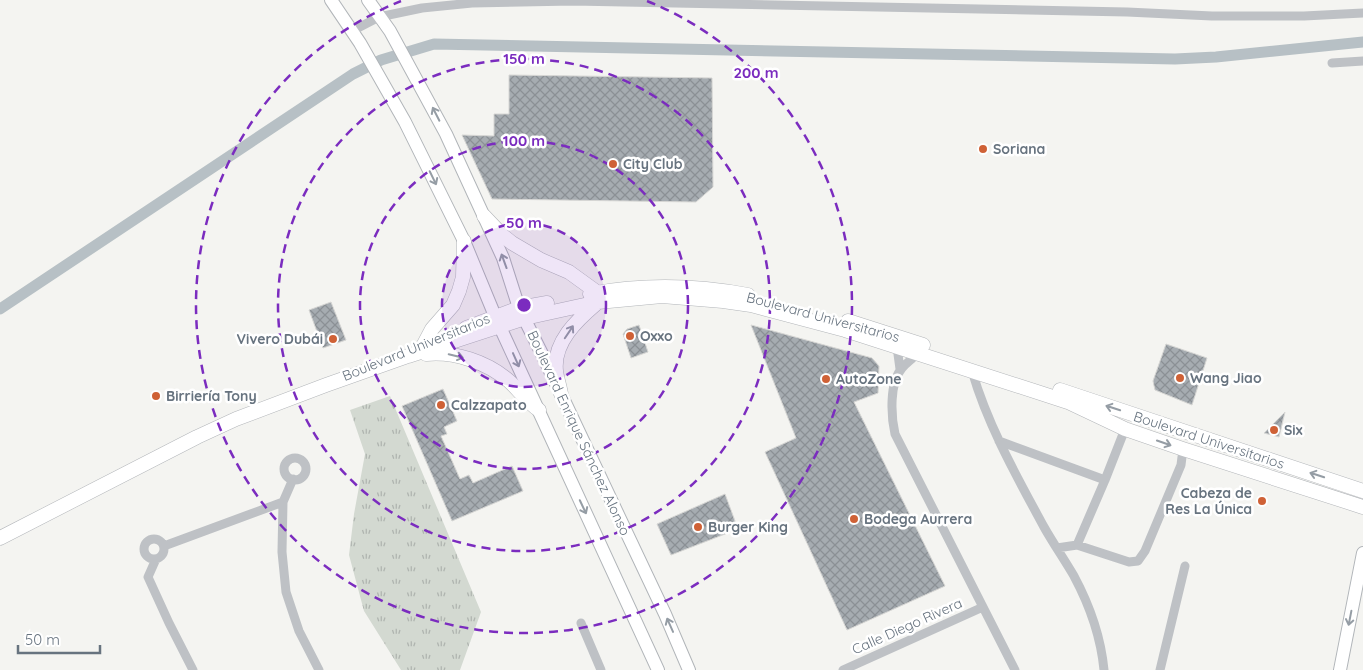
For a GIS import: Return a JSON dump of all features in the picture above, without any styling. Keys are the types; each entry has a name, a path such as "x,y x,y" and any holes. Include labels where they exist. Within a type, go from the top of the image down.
{"main road":[{"name":"Boulevard Enrique Sánchez Alonso","path":"331,0 378,73 405,122 464,241 497,320 658,670"},
{"name":"Boulevard Enrique Sánchez Alonso","path":"368,0 390,31 446,134 503,258 522,313 666,614 689,670"},
{"path":"484,216 512,243 541,260 569,272 598,297 578,319 565,336 561,345 556,370 562,394"},
{"path":"423,346 432,329 454,305 463,277 464,241"},
{"name":"Boulevard Universitarios","path":"39,515 145,460 244,415 423,346 522,313 535,306 598,297 641,287 683,287 723,291 804,308 919,349 1363,491"},
{"name":"Boulevard Universitarios","path":"39,515 236,420 408,356 497,320"},
{"name":"Boulevard Universitarios","path":"919,349 972,371 1069,398 1125,430 1363,507"},
{"path":"408,356 435,353 455,355 480,363 508,380 539,410"},
{"path":"0,533 39,515"},
{"path":"0,538 39,515"},
{"path":"1340,670 1363,553"}],"street":[{"path":"352,31 379,17 447,4 573,1 1107,12 1212,16 1363,14"},
{"path":"1332,63 1363,61"},
{"path":"899,342 900,369 895,384 892,406 895,434 1015,670"},
{"path":"900,369 919,349"},
{"path":"972,371 980,399 999,441 1074,577 1090,612 1101,647 1104,670"},
{"path":"1077,545 1125,430"},
{"path":"999,441 1105,480"},
{"path":"1057,548 1077,545 1129,562 1138,562 1145,551 1182,465 1183,450"},
{"path":"293,479 283,502 282,552 286,592 299,631 319,670"},
{"path":"164,546 283,502"},
{"path":"156,560 150,559 145,554 144,547 154,539 160,541 164,546 164,554 156,560 148,577 193,670"},
{"path":"1160,670 1185,566"},
{"name":"Calle Diego Rivera","path":"842,670 983,607"},
{"path":"581,623 601,670"}],"green space":[{"path":"390,396 481,612 460,670 401,670 364,611 349,555 365,454 350,410"}],"building":[{"path":"509,75 712,78 713,187 696,202 492,199 462,135 494,136 494,114 509,114"},
{"path":"331,302 346,340 323,348 309,310"},
{"path":"639,325 648,352 631,358 623,334 627,329"},
{"name":"Bodega Aurrera","path":"751,325 872,358 879,366 878,393 854,402 945,586 847,630 765,452 796,438"},
{"path":"1166,344 1207,358 1192,405 1155,390 1153,381"},
{"path":"443,389 457,421 444,427 447,434 441,436 460,479 469,475 473,483 512,466 523,491 452,521 402,406"},
{"path":"1285,412 1279,437 1264,433"},
{"name":"Burger King","path":"725,494 738,529 671,555 657,524"}],"waterway":[{"path":"0,309 353,74 381,60 434,44 1175,59 1216,57 1363,42"}],"place":[{"name":"Soriana","path":"983,149"},
{"name":"City Club","path":"613,164"},
{"name":"Oxxo","path":"630,336"},
{"name":"Vivero Dubái","path":"333,339"},
{"name":"Wang Jiao","path":"1180,378"},
{"name":"AutoZone","path":"826,379"},
{"name":"Birriería Tony","path":"156,396"},
{"name":"Calzzapato","path":"441,405"},
{"name":"Six","path":"1274,430"},
{"name":"Cabeza de Res La Única","path":"1262,501"},
{"name":"Bodega Aurrera","path":"854,519"},
{"name":"Burger King","path":"698,527"}]}
